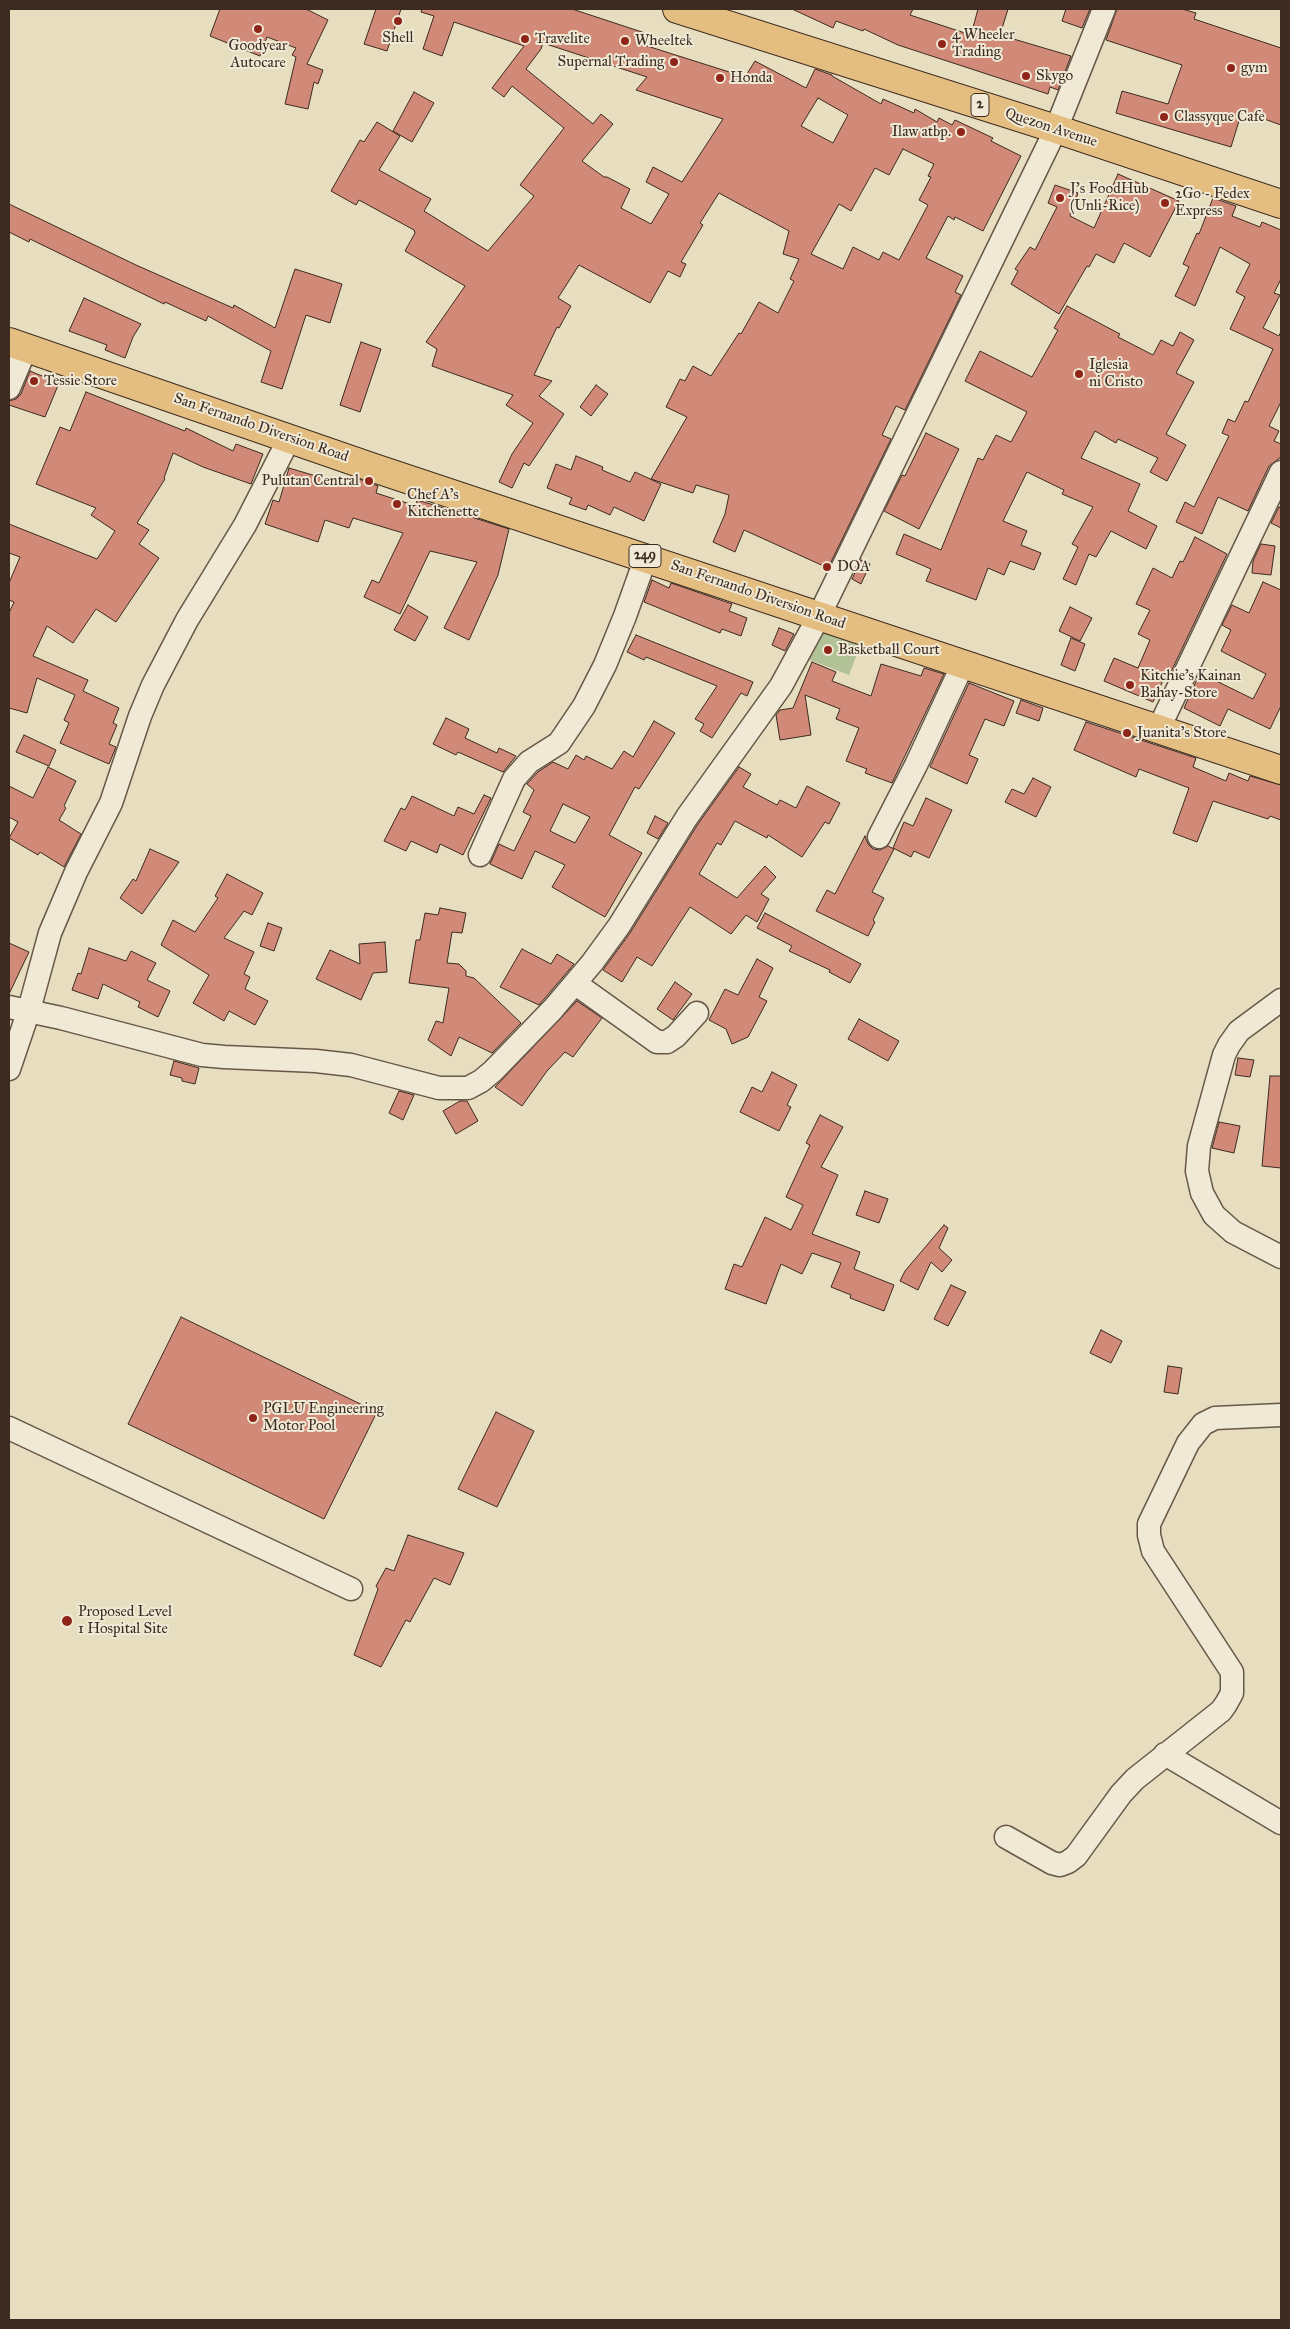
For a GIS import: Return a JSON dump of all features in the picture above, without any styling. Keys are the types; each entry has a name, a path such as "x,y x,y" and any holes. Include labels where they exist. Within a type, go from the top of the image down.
{"main road":[{"name":"Quezon Avenue","path":"677,9 1056,129 1281,204"},
{"name":"San Fernando Diversion Road","path":"17,345 374,468 1281,770"}],"street":[{"path":"19,1008 202,1054 342,1064 454,1090 468,1088 481,1081 554,1009 576,984 619,926 700,798 767,708 781,686 819,616 1056,129 1104,9"},
{"path":"9,388 17,345"},
{"path":"9,1069 19,1008 76,872 111,803 140,716 153,685 187,620 244,525 290,438"},
{"path":"1159,728 1281,472"},
{"path":"480,855 514,779 529,762 559,743 584,706 619,632 646,557"},
{"path":"879,837 916,765 962,664"},
{"path":"576,984 657,1042 667,1042 676,1036 697,1013"},
{"path":"1281,1000 1239,1031 1229,1045 1224,1056 1199,1146 1197,1171 1202,1193 1214,1215 1233,1232 1281,1257"},
{"path":"1006,1837 1052,1864 1060,1865 1068,1862 1076,1856 1121,1794 1165,1754 1220,1711 1232,1693 1234,1682 1232,1672 1154,1550 1148,1535 1149,1524 1188,1443 1203,1424 1215,1418 1281,1415"},
{"path":"9,1428 351,1589"},
{"path":"1165,1754 1281,1823"}],"green space":[{"name":"Basketball Court","path":"807,625 860,646 849,675 795,654"}],"building":[{"path":"220,9 306,9 328,20 307,64 323,70 318,84 314,82 308,109 285,104 296,57 292,55 296,48 267,37 260,56 210,36"},
{"path":"376,9 401,9 387,51 364,44"},
{"path":"422,9 572,9 648,34 644,45 745,77 755,61 806,88 815,69 832,75 881,104 883,99 914,113 915,109 937,122 939,118 952,125 955,120 993,138 991,141 1021,156 983,231 955,217 954,220 948,216 926,258 963,276 955,292 961,295 905,410 896,406 882,435 891,439 828,568 744,530 735,552 713,542 725,514 729,495 696,485 693,493 651,479 687,417 666,407 680,379 685,381 693,366 711,376 739,333 741,334 759,302 778,313 794,281 790,279 799,259 783,254 789,231 719,193 700,223 703,225 681,262 686,264 680,277 668,271 650,303 579,265 558,298 571,306 559,328 557,327 534,375 552,381 539,396 564,414 529,466 524,463 512,488 499,482 512,454 533,423 506,405 513,395 432,366 437,349 426,342 465,286 405,251 415,233 414,230 359,200 356,205 331,191 360,140 364,142 377,122 400,136 379,170 431,199 424,211 488,251 534,196 520,185 564,128 512,86 504,97 492,88 524,46 454,22 442,56 423,49 434,16 421,12","holes":["543,43 647,77 636,90 723,119 682,182 653,167 646,182 669,194 651,224 621,208 630,189 604,177 582,161 613,124 601,114 593,124 526,69 541,49","818,98 848,115 833,143 801,126","903,149 934,164 928,176 931,177 919,200 928,205 899,260 883,252 879,260 853,247 843,269 811,254 839,204 851,211 875,168 889,175"]},
{"path":"792,9 913,9 910,15 971,35 978,9 1008,9 1000,35 1071,56 1058,90 1050,87 1048,94 898,45 864,29 863,31 836,21 833,28"},
{"path":"1066,9 1090,9 1082,28 1062,21"},
{"path":"1117,9 1182,9 1196,13 1194,19 1281,48 1281,125 1242,111 1231,147 1116,113 1122,91 1168,104 1182,65 1106,40"},
{"path":"414,92 434,103 412,142 393,131"},
{"path":"1118,174 1179,201 1150,257 1124,243 1114,263 1096,254 1059,314 1011,284 1018,271 1015,269 1030,247 1035,250 1057,207 1048,203 1055,185 1078,193 1070,216 1094,228"},
{"path":"1213,198 1236,206 1232,216 1260,227 1262,222 1281,230 1281,279 1274,293 1280,295 1263,328 1279,336 1281,331 1281,402 1269,426 1279,431 1274,441 1281,444 1281,457 1269,466 1248,511 1218,497 1202,534 1176,522 1185,502 1194,507 1229,436 1222,433 1228,419 1235,422 1245,401 1248,402 1273,349 1230,329 1245,297 1236,292 1250,264 1220,247 1195,306 1175,296 1189,267 1183,264 1197,233 1199,234"},
{"path":"9,204 136,265 233,308 234,305 275,328 295,269 342,284 330,323 306,315 282,389 261,382 271,351 208,316 206,321 165,302 164,304 30,239 29,242 9,232"},
{"path":"84,298 141,324 133,337 125,358 105,350 107,345 69,331"},
{"path":"1067,306 1120,334 1118,337 1153,355 1161,340 1173,346 1180,332 1194,340 1176,373 1194,382 1166,434 1186,445 1167,481 1150,472 1158,458 1118,439 1116,443 1095,431 1081,458 1140,484 1128,511 1157,526 1146,549 1111,531 1096,557 1089,554 1076,585 1063,579 1078,547 1072,544 1093,507 1062,494 1064,490 1027,472 1003,521 1027,531 1021,545 1041,553 1034,570 1010,561 1004,575 988,568 976,600 926,581 931,569 896,554 904,534 941,550 978,458 983,460 996,435 1011,442 1027,412 965,381 980,351 1032,377 1058,330 1054,328"},
{"path":"361,342 381,349 360,412 340,405"},
{"path":"30,371 59,383 45,417 9,405 9,401 16,399 21,394"},
{"path":"596,385 608,394 591,416 580,407"},
{"path":"86,392 185,431 186,428 233,451 236,444 263,454 251,484 203,467 173,453 165,479 137,523 149,530 139,544 159,558 116,622 96,609 73,643 47,626 33,656 88,680 83,691 119,708 113,723 117,725 109,744 116,747 109,764 60,743 69,723 64,720 75,695 37,678 27,713 9,708 9,613 14,602 9,600 9,583 20,557 9,553 9,524 97,559 115,531 91,515 96,508 36,484 60,427 70,431"},
{"path":"926,433 959,449 919,529 884,511 902,475 905,476"},
{"path":"576,456 603,467 602,470 630,482 635,472 661,484 644,521 614,507 610,515 588,505 586,510 569,504 572,498 547,488 556,464 571,470"},
{"path":"289,468 353,487 356,478 378,486 376,493 416,506 417,500 509,529 498,575 469,640 444,628 477,562 430,551 400,614 364,597 372,580 379,583 403,533 353,518 349,528 325,520 318,542 265,524 273,500 279,502"},
{"path":"1279,507 1281,508 1281,528 1271,523"},
{"path":"1195,537 1227,554 1169,676 1166,674 1153,702 1104,681 1114,658 1138,668 1150,640 1138,634 1150,610 1136,604 1153,568 1172,578 1180,561 1183,562"},
{"path":"1261,544 1275,546 1271,575 1252,573 1253,561"},
{"path":"861,560 870,564 861,584 852,579"},
{"path":"652,580 669,588 671,583 732,604 729,611 747,618 741,636 722,629 720,633 644,602"},
{"path":"1263,582 1281,590 1281,706 1270,729 1228,709 1220,726 1184,708 1200,673 1253,699 1266,674 1221,651 1231,630 1222,625 1232,605 1249,613"},
{"path":"408,605 428,617 415,641 394,630"},
{"path":"1070,607 1092,618 1080,641 1059,631"},
{"path":"779,628 794,634 785,651 772,645"},
{"path":"636,635 753,682 747,696 741,693 712,738 700,731 704,724 695,719 717,686 646,657 644,660 627,652"},
{"path":"1071,638 1085,644 1075,671 1061,665"},
{"path":"812,662 836,672 832,681 871,696 881,664 921,676 924,668 944,674 892,783 865,773 867,769 846,761 859,728 836,719 840,709 805,695 811,735 780,740 776,715 780,710 793,708"},
{"path":"969,683 1014,701 1004,726 985,719 969,755 978,759 967,784 930,767"},
{"path":"1021,700 1043,708 1039,721 1016,713"},
{"path":"446,718 469,729 465,738 497,753 499,748 516,756 503,772 458,752 456,755 433,744"},
{"path":"654,721 675,733 639,789 635,787 609,835 642,853 605,917 552,887 565,865 535,851 522,879 490,864 499,844 514,851 531,816 523,812 534,790 527,784 538,772 553,762 568,769 576,755 584,760 586,756 612,769 624,751 633,757","holes":["563,804 590,817 575,843 550,831"]},
{"path":"1086,722 1196,758 1193,767 1226,781 1229,773 1248,781 1250,776 1281,785 1281,820 1270,816 1268,819 1213,801 1197,842 1173,833 1189,788 1139,769 1136,777 1074,750"},
{"path":"24,735 56,750 49,766 16,752"},
{"path":"48,767 76,781 64,806 66,808 59,820 81,834 64,867 40,852 38,855 9,838 18,822 9,817 9,786 33,798"},
{"path":"739,767 751,774 743,787 777,805 780,800 796,808 807,786 840,803 829,824 825,822 802,857 768,835 767,838 735,821 721,845 717,843 699,874 737,898 765,866 776,877 761,894 769,899 757,922 746,915 731,934 690,907 652,966 637,957 622,982 603,970 630,933 698,824"},
{"path":"1033,778 1051,787 1036,817 1005,802 1012,789 1024,794"},
{"path":"484,795 491,798 463,855 440,844 437,853 411,841 406,851 384,841 401,808 405,810 412,796 454,816 458,807 474,814"},
{"path":"926,798 952,810 929,858 914,851 911,857 893,848 904,822 913,826"},
{"path":"655,816 668,823 658,839 647,833"},
{"path":"865,836 868,844 873,849 880,850 888,846 894,849 872,892 884,898 873,920 875,922 868,936 816,911 827,890 835,894"},
{"path":"150,849 179,862 142,914 120,898 133,879 136,881"},
{"path":"227,874 263,893 252,915 244,911 224,938 254,952 244,974 250,977 245,989 268,1001 255,1025 229,1011 224,1021 193,1003 209,975 161,945 173,920 195,932 218,898 215,896"},
{"path":"440,908 466,913 462,933 452,932 447,963 459,964 466,971 466,976 474,978 521,1023 492,1053 459,1037 451,1056 428,1040 436,1021 443,1023 449,988 409,983 416,940 420,940 425,913 438,915"},
{"path":"765,913 861,964 850,983 829,972 830,970 789,951 792,946 757,928"},
{"path":"268,923 282,928 274,951 260,946"},
{"path":"385,942 387,972 373,973 361,1000 316,979 330,950 360,964 359,944"},
{"path":"9,943 29,952 9,994"},
{"path":"89,948 126,961 131,951 156,963 147,980 170,991 158,1017 138,1007 140,1002 103,984 98,999 72,990 78,973 81,974"},
{"path":"522,949 551,964 557,954 574,964 539,1005 500,987"},
{"path":"757,959 773,968 759,997 767,1001 748,1037 732,1044 726,1029 709,1020 725,989 738,995"},
{"path":"675,982 692,994 673,1020 657,1009"},
{"path":"577,1001 602,1018 573,1057 565,1052 547,1071 522,1106 495,1087"},
{"path":"859,1019 899,1041 888,1061 848,1039"},
{"path":"1238,1058 1254,1060 1250,1077 1235,1075"},
{"path":"174,1061 199,1068 195,1084 182,1081 182,1078 170,1075"},
{"path":"772,1072 797,1085 787,1105 791,1107 779,1131 740,1112 752,1087 762,1092"},
{"path":"1270,1076 1281,1076 1281,1168 1262,1166"},
{"path":"399,1091 414,1095 403,1120 389,1113"},
{"path":"460,1101 467,1101 478,1121 456,1134 443,1111"},
{"path":"820,1115 843,1127 821,1167 838,1175 812,1234 860,1252 854,1269 894,1285 884,1311 850,1298 851,1295 831,1287 841,1263 812,1253 802,1274 781,1264 766,1304 725,1289 734,1264 742,1267 765,1217 791,1230 803,1205 786,1197 810,1145 806,1143"},
{"path":"1219,1122 1240,1126 1234,1153 1212,1148"},
{"path":"865,1191 888,1199 879,1223 856,1215"},
{"path":"944,1225 948,1228 939,1248 952,1260 942,1272 931,1262 918,1290 900,1281 905,1271"},
{"path":"951,1285 966,1292 948,1326 934,1319"},
{"name":"PGLU Engineering Motor Pool","path":"181,1317 377,1412 324,1519 128,1424"},
{"path":"1101,1330 1122,1341 1111,1363 1090,1353"},
{"path":"1168,1366 1182,1368 1178,1394 1164,1392"},
{"path":"496,1412 534,1431 497,1507 458,1489"},
{"path":"408,1535 464,1553 450,1585 434,1578 410,1622 406,1620 381,1667 354,1655 378,1589 376,1586 386,1568 394,1571"}],"place":[{"name":"Shell","path":"398,21"},
{"name":"Goodyear Autocare","path":"258,29"},
{"name":"Travelite","path":"525,39"},
{"name":"Wheeltek","path":"625,41"},
{"name":"4 Wheeler Trading","path":"942,44"},
{"name":"Supernal Trading","path":"674,62"},
{"name":"gym","path":"1231,68"},
{"name":"Skygo","path":"1026,76"},
{"name":"Honda","path":"720,78"},
{"name":"Classyque Cafe","path":"1164,117"},
{"name":"Ilaw atbp.","path":"961,132"},
{"name":"J's FoodHub (Unli-Rice)","path":"1060,198"},
{"name":"2Go - Fedex Express","path":"1165,203"},
{"name":"Iglesia ni Cristo","path":"1079,374"},
{"name":"Tessie Store","path":"34,381"},
{"name":"Pulutan Central","path":"369,481"},
{"name":"Chef A's Kitchenette","path":"397,504"},
{"name":"DOA","path":"827,567"},
{"name":"Basketball Court","path":"828,650"},
{"name":"Kitchie's Kainan Bahay-Store","path":"1130,685"},
{"name":"Juanita's Store","path":"1127,733"},
{"name":"PGLU Engineering Motor Pool","path":"253,1418"},
{"name":"Proposed Level 1 Hospital Site","path":"67,1621"}]}
